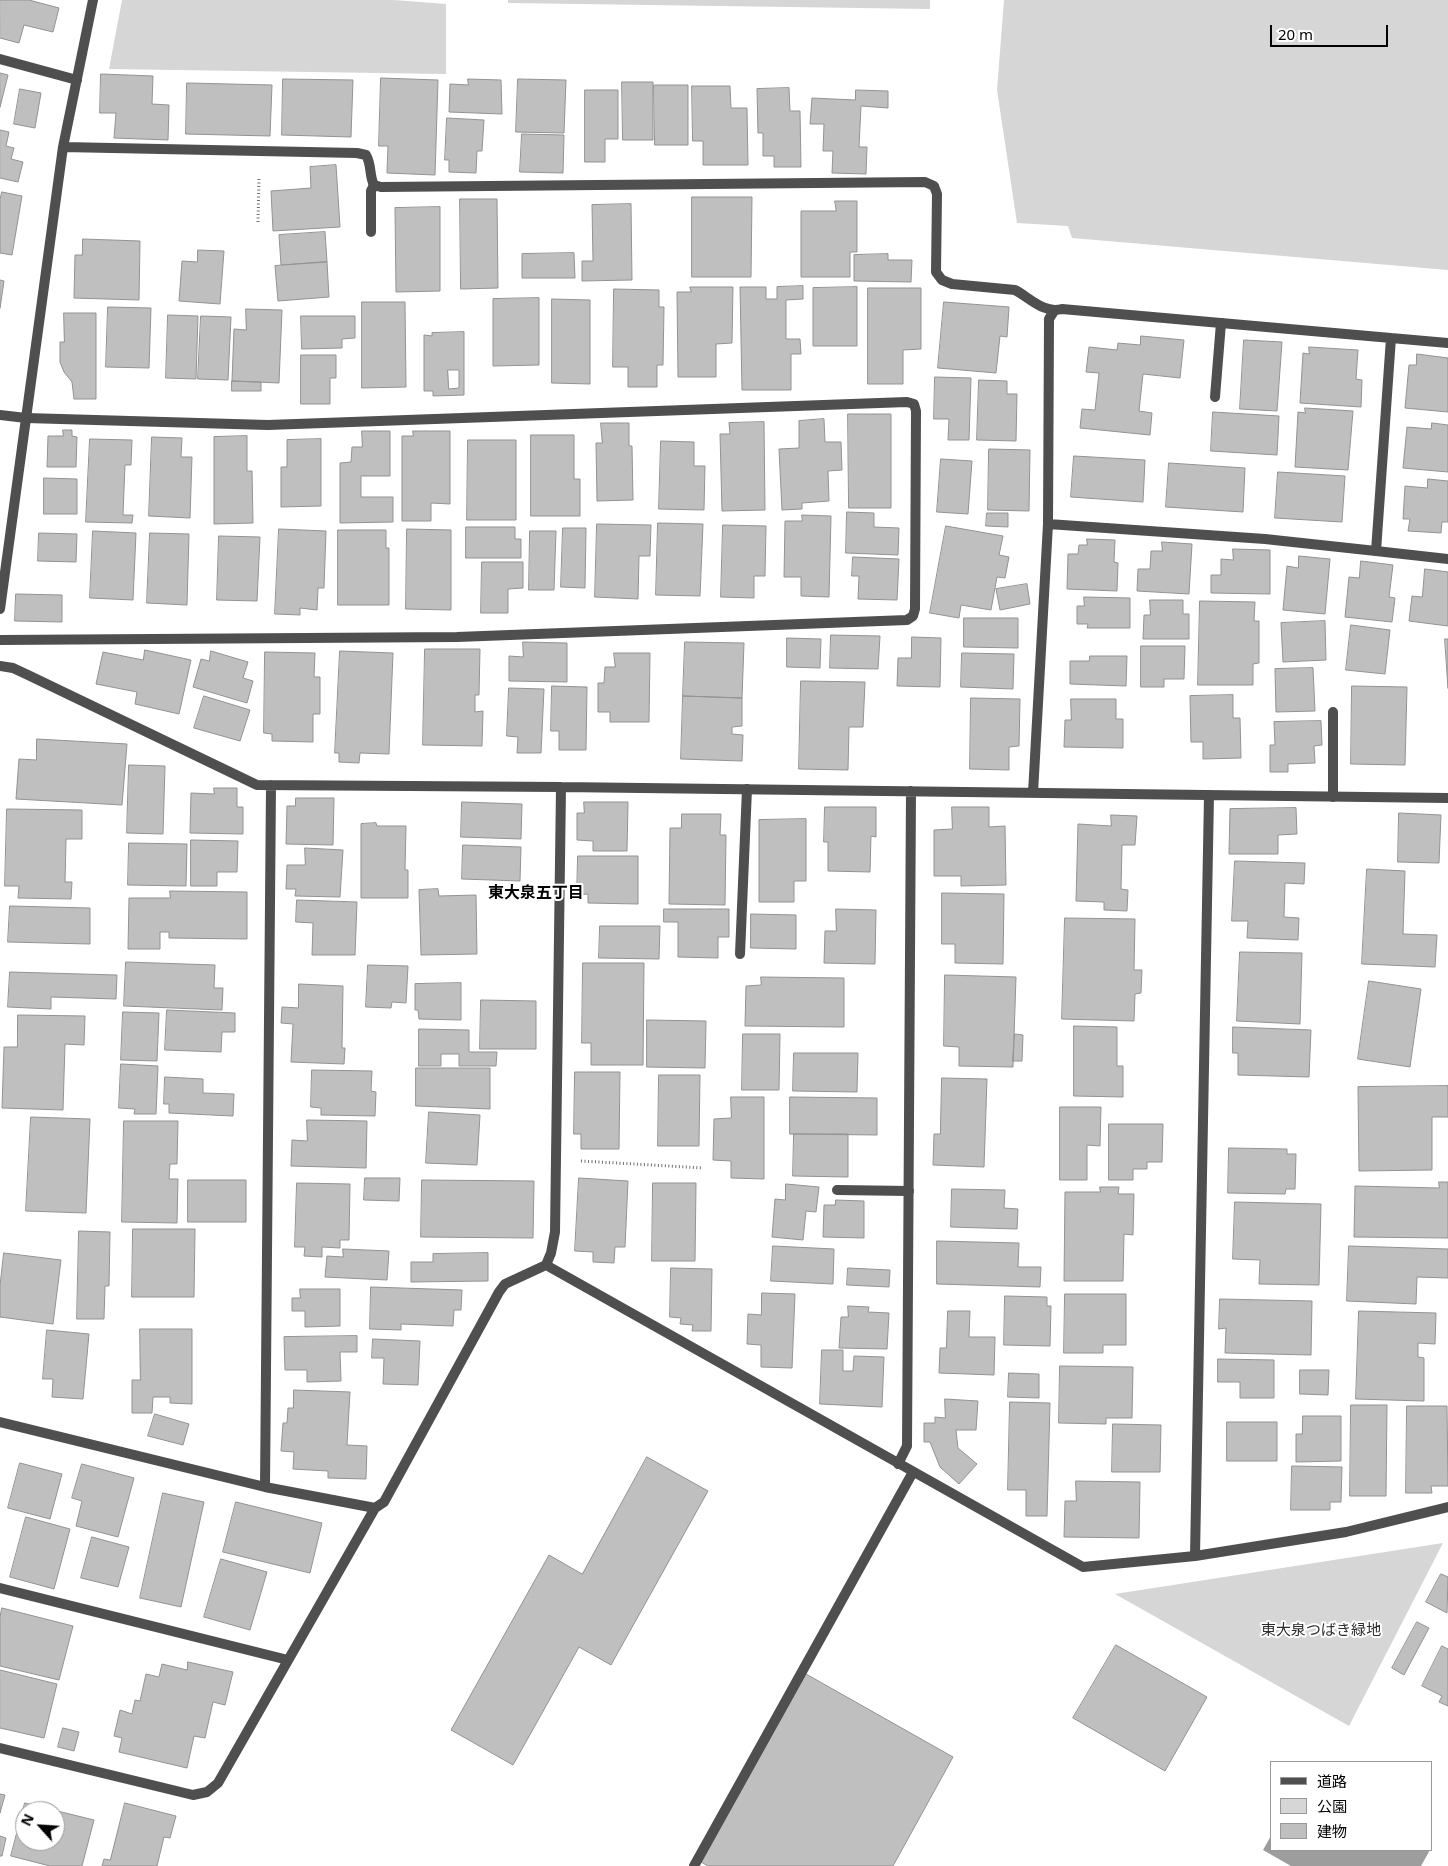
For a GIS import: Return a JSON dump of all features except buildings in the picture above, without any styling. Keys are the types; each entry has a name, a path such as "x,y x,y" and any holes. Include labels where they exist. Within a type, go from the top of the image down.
{"street":[{"path":"0,609 63,147 93,0"},
{"path":"0,59 77,80"},
{"path":"63,147 357,153 366,156 370,162 374,186 372,191 372,232"},
{"path":"374,186 925,182 934,186 937,194 936,272 942,280 952,284 1015,290 1030,301 1054,312"},
{"path":"1033,793 1048,524 1049,319 1054,312 1062,309 1448,343"},
{"path":"1215,396 1221,323"},
{"path":"1376,550 1392,338"},
{"path":"0,415 26,418 268,425 906,402 914,404 916,410 915,609 913,616 906,620 457,637 0,640"},
{"path":"1048,524 1265,539 1448,558"},
{"path":"0,666 13,668 257,785 1448,798"},
{"path":"1332,712 1333,797"},
{"path":"265,1487 272,785"},
{"path":"0,1748 192,1795 207,1792 218,1783 375,1508 384,1502 499,1292 505,1284 546,1265 551,1253 555,1232 561,787"},
{"path":"740,954 747,789"},
{"path":"898,1464 907,1446 911,791"},
{"path":"1195,1556 1209,795"},
{"path":"837,1190 909,1191"},
{"path":"546,1265 1083,1567 1195,1556 1346,1532 1448,1507"},
{"path":"0,1422 265,1487 375,1508"},
{"path":"694,1866 913,1472"},
{"path":"0,1588 288,1660"}],"path":[{"path":"258,222 259,150"},
{"path":"555,1160 704,1168"}],"green space":[{"path":"122,0 394,0 446,4 446,74 109,69"},
{"path":"508,0 930,0 930,9 508,3"},
{"path":"1004,0 1448,0 1448,270 1072,238 1068,226 1017,223 997,90"},
{"name":"東大泉つばき緑地","path":"1443,1543 1349,1726 1115,1594"}],"shaded area":[{"path":"1270,1838 1270,1851 1429,1851 1421,1866 1291,1866 1263,1850"}],"district":[{"name":"東大泉五丁目","path":"536,893"}]}
